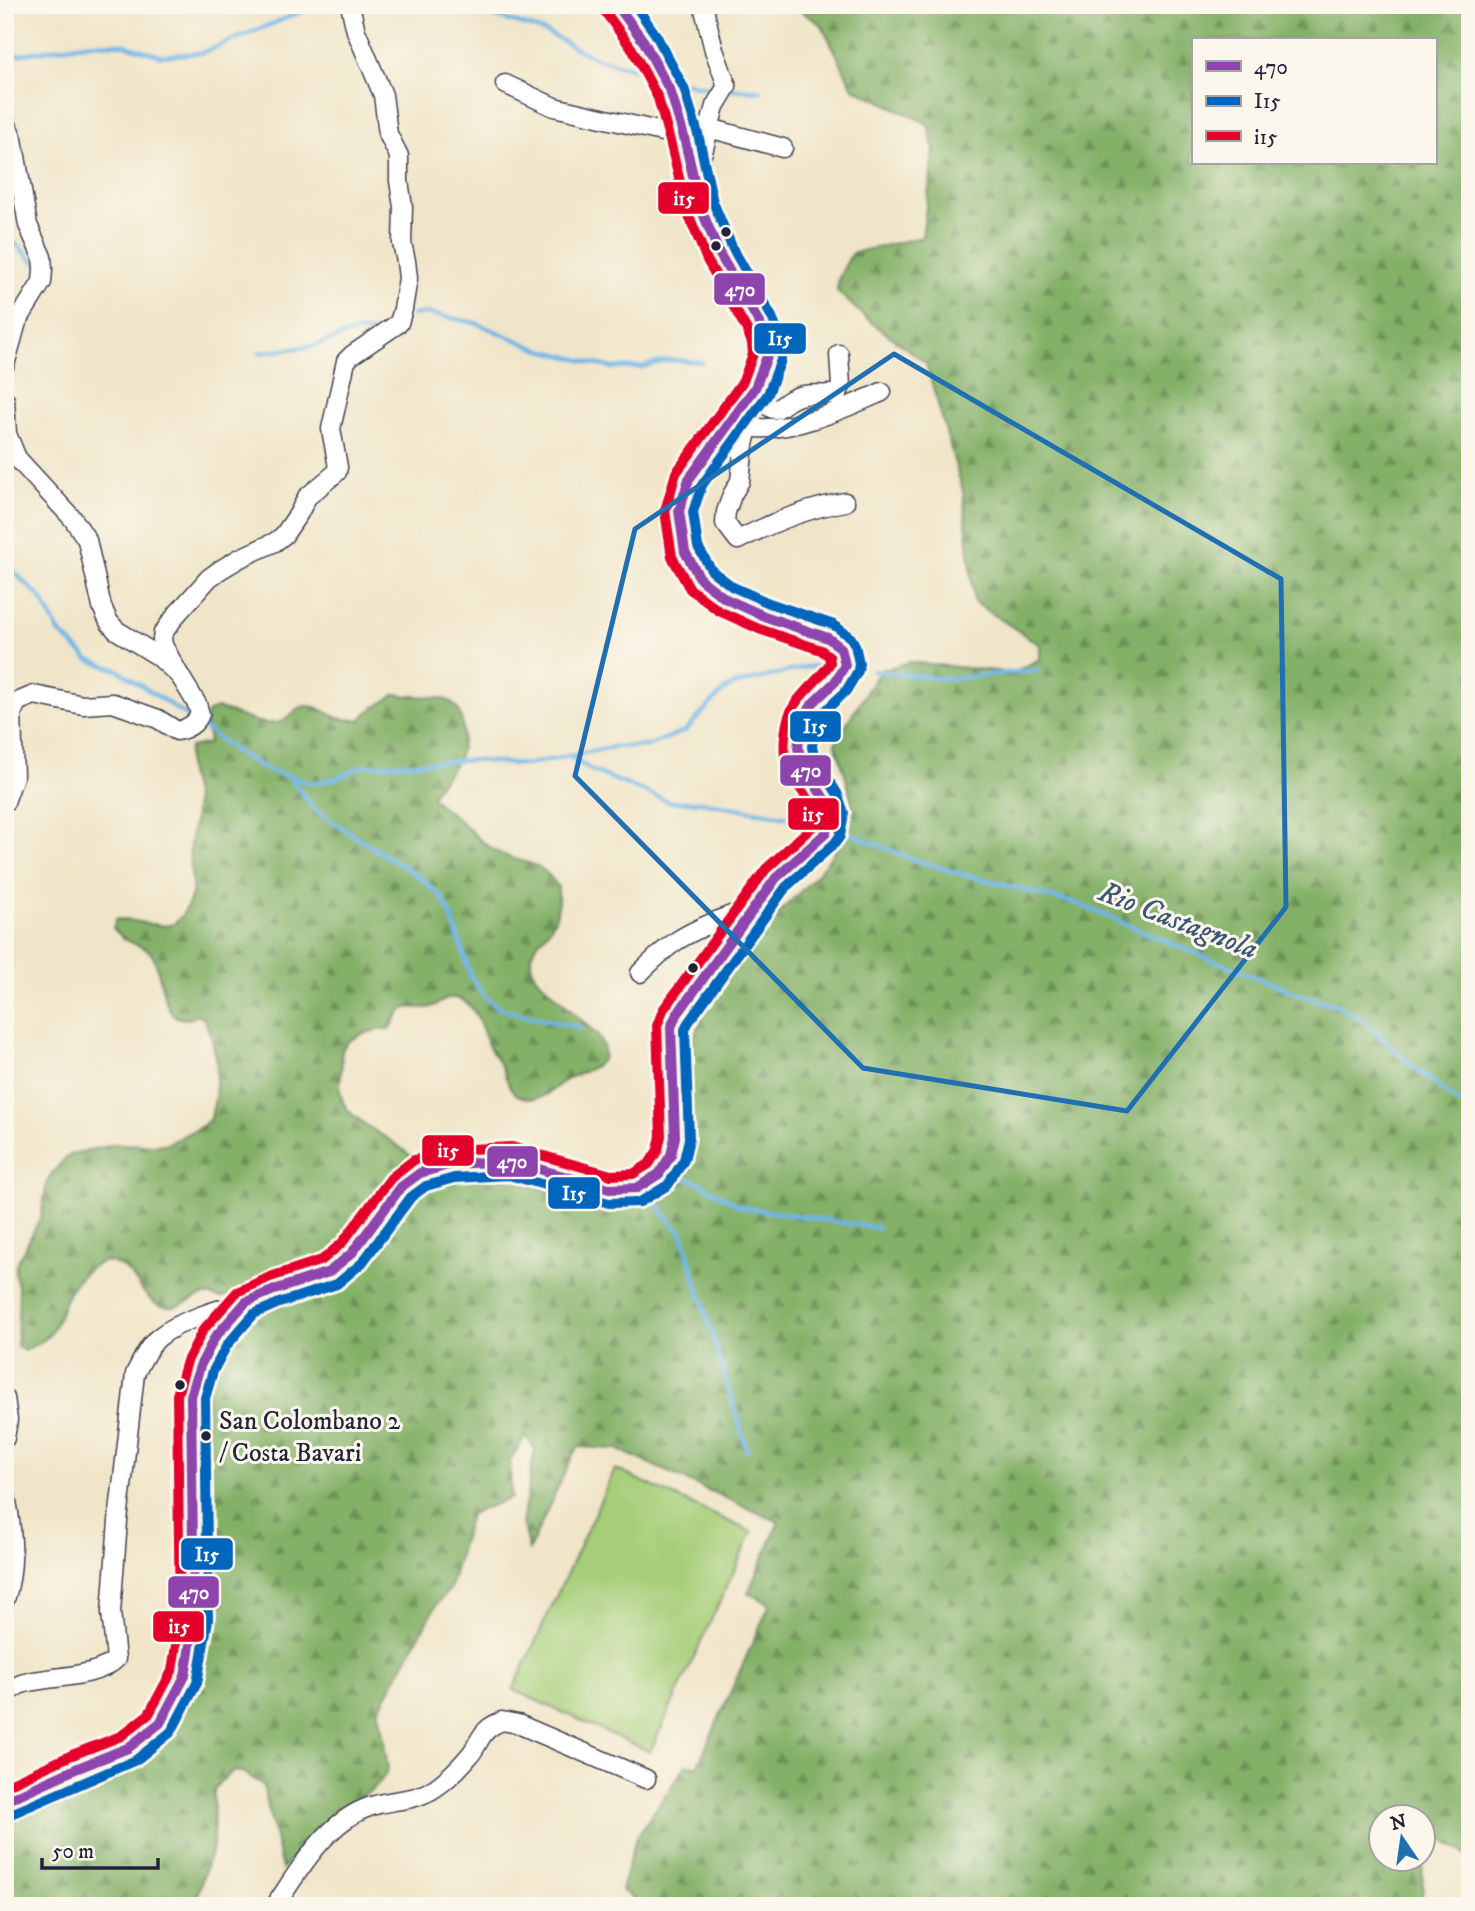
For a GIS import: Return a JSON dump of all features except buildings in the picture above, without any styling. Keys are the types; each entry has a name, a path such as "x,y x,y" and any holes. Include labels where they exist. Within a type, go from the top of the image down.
{"street":[{"path":"5,802 14,777 12,714 18,702 34,695 83,705 113,703 158,719 177,731 193,724 200,714 163,645 163,633 209,578 284,535 307,497 337,472 331,429 346,361 399,323 408,278 402,243 403,207 399,156 388,134 383,95 356,31 350,5"},
{"path":"5,1694 22,1683 57,1679 109,1666 116,1659 111,1612 118,1521 135,1374 158,1338 207,1313 329,1272 352,1253 401,1187 420,1173 452,1164 511,1161 609,1189 638,1188 659,1174 671,1155 675,1137 671,1027 676,1016 776,878 826,833 830,816 825,800 802,765 798,748 803,722 813,703 835,682 845,665 841,648 828,638 764,616 726,599 701,580 685,552 679,510 689,479 752,392 767,356 766,340 760,324 719,253 700,206 671,93 644,42 617,5"},
{"path":"693,171 703,152 715,106 727,86 714,50 703,5"},
{"path":"505,84 554,107 684,137"},
{"path":"5,120 13,139 29,225 42,257 43,269 42,282 17,322 5,365"},
{"path":"709,128 783,148"},
{"path":"752,392 768,407 775,409 781,408 794,396 838,393 841,386 839,354"},
{"path":"752,392 752,409 740,481 726,512 725,523 738,540 769,524 845,502"},
{"path":"750,419 752,426 756,428 792,424 828,414 882,392"},
{"path":"5,400 7,434 17,458 73,519 87,540 109,622 116,630 158,656 180,676"},
{"path":"640,973 679,940 756,906"},
{"path":"5,1801 128,1748 160,1723 185,1676 194,1620 191,1396 200,1366 215,1337 246,1302"},
{"path":"5,1398 9,1420 5,1438"},
{"path":"5,1490 12,1549 11,1581 5,1600"},
{"path":"275,1906 319,1844 343,1820 368,1807 417,1798 434,1789 471,1754 487,1729 502,1721 518,1724 646,1779"}],"highlighted area":[{"path":"894,354 1281,579 1286,907 1127,1111 863,1068 575,776 635,529"}],"green space":[{"path":"791,5 1470,5 1470,1860 1461,1851 1436,1837 1436,1802 1366,1802 1366,1872 1422,1872 1423,1890 1419,1906 645,1906 621,1890 636,1838 687,1764 697,1767 770,1604 748,1593 779,1522 617,1449 579,1447 573,1454 529,1550 522,1523 535,1449 526,1436 510,1460 511,1498 470,1514 450,1589 436,1605 379,1709 388,1769 371,1791 334,1811 282,1869 263,1785 242,1772 233,1771 214,1791 213,1845 194,1906 5,1906 5,1815 32,1796 112,1764 159,1741 184,1705 203,1651 207,1381 223,1343 240,1321 264,1306 308,1296 358,1265 403,1205 441,1177 486,1174 586,1200 618,1202 649,1196 675,1175 688,1150 694,1039 702,1012 733,954 799,893 830,858 841,840 849,822 851,803 835,743 873,681 882,670 910,662 1013,673 1040,659 1040,645 974,602 963,491 926,363 867,319 837,291 839,277 852,253 922,237 934,151 928,124 853,88 822,25"},
{"path":"396,694 446,700 456,707 460,714 463,730 459,754 432,797 489,847 543,870 558,887 556,916 533,951 532,967 536,977 598,1036 603,1046 602,1059 592,1068 563,1081 542,1097 529,1099 517,1095 511,1089 469,1005 456,998 449,998 431,1007 404,1009 389,1029 355,1037 342,1051 340,1088 345,1106 364,1124 399,1146 414,1160 369,1219 340,1251 320,1265 282,1280 223,1298 205,1295 170,1307 148,1298 125,1269 104,1261 77,1281 48,1336 24,1351 17,1346 19,1290 16,1265 41,1217 47,1182 52,1173 72,1154 116,1144 169,1143 204,1125 211,1118 217,1061 205,1020 198,1015 185,1019 175,1016 169,1009 150,952 126,939 113,928 116,919 164,926 172,924 180,919 188,905 193,889 190,858 195,800 188,754 190,747 209,743 207,713 216,708 256,721 272,723 284,720 299,708 311,706 338,718 360,720 366,713"},
{"path":"615,1469 752,1532 650,1752 513,1690"}],"waterway":[{"path":"5,57 91,43 123,44 161,56 201,53 318,5"},
{"path":"465,5 543,31 602,60 651,71"},
{"path":"672,78 697,86 722,88"},
{"path":"730,89 761,91"},
{"path":"5,233 35,263"},
{"path":"413,315 426,313 476,323 538,349 612,368 642,367 669,360 702,362"},
{"path":"259,353 314,346 357,331 374,332"},
{"path":"5,563 41,598 59,632 89,660 118,670 190,718"},
{"path":"199,724 238,753 267,770 312,783 335,779 363,766 473,760 525,765 613,747 647,746 685,731 723,691 733,685 820,666"},
{"path":"873,671 946,679 1038,670"},
{"name":"Rio Castagnola","path":"570,757 593,771 670,802 702,802 788,817"},
{"path":"291,779 317,812 418,876 441,896 451,915 471,977 486,998 511,1012 581,1028"},
{"name":"Rio Castagnola","path":"842,830 909,858 1078,904 1315,1000 1337,1005 1366,1022 1408,1062 1454,1099 1470,1108"},
{"path":"681,1177 696,1181 741,1207 878,1228"},
{"path":"654,1201 682,1234 747,1450"}],"transit line":[{"name":"470","path":"5,1801 128,1748 160,1723 185,1676 194,1620 191,1396 200,1366 215,1337 246,1302 329,1272 352,1253 401,1187 420,1173 452,1164 511,1161 609,1189 637,1188 659,1174 671,1155 675,1137 671,1027 676,1016 776,878 826,833 830,816 825,800 802,765 798,748 802,722 813,703 835,682 845,665 841,648 828,638 764,616 726,599 701,580 685,552 679,511 689,479 755,388 767,356 766,340 760,324 719,253 700,206 671,93 644,42 617,5"},
{"name":"I15","path":"11,1814 136,1760 171,1732 197,1683 208,1620 205,1398 213,1371 227,1345 254,1314 337,1284 362,1263 411,1197 426,1186 454,1178 509,1175 609,1203 640,1202 668,1185 684,1160 689,1139 685,1030 688,1023 786,887 840,836 844,813 837,793 815,759 812,747 815,727 824,712 846,691 858,671 855,645 851,638 834,625 769,603 733,587 712,571 698,547 693,512 702,485 768,394 781,360 780,338 772,317 732,247 713,202 698,134 684,88 656,35 635,5"},
{"name":"i15","path":"5,1786 121,1736 149,1714 172,1671 180,1619 177,1395 187,1361 203,1330 237,1292 270,1277 322,1260 342,1243 391,1178 414,1160 450,1150 512,1147 611,1175 633,1174 649,1164 658,1150 661,1136 657,1026 663,1010 766,869 813,826 810,804 787,767 785,739 791,711 830,663 829,656 821,650 759,629 719,611 690,589 672,557 665,511 676,473 743,381 753,354 752,343 707,260 687,211 658,98 632,49 606,13"}],"place":[{"name":"San Colombano 2 / Costa Bavari","path":"206,1436"}]}
